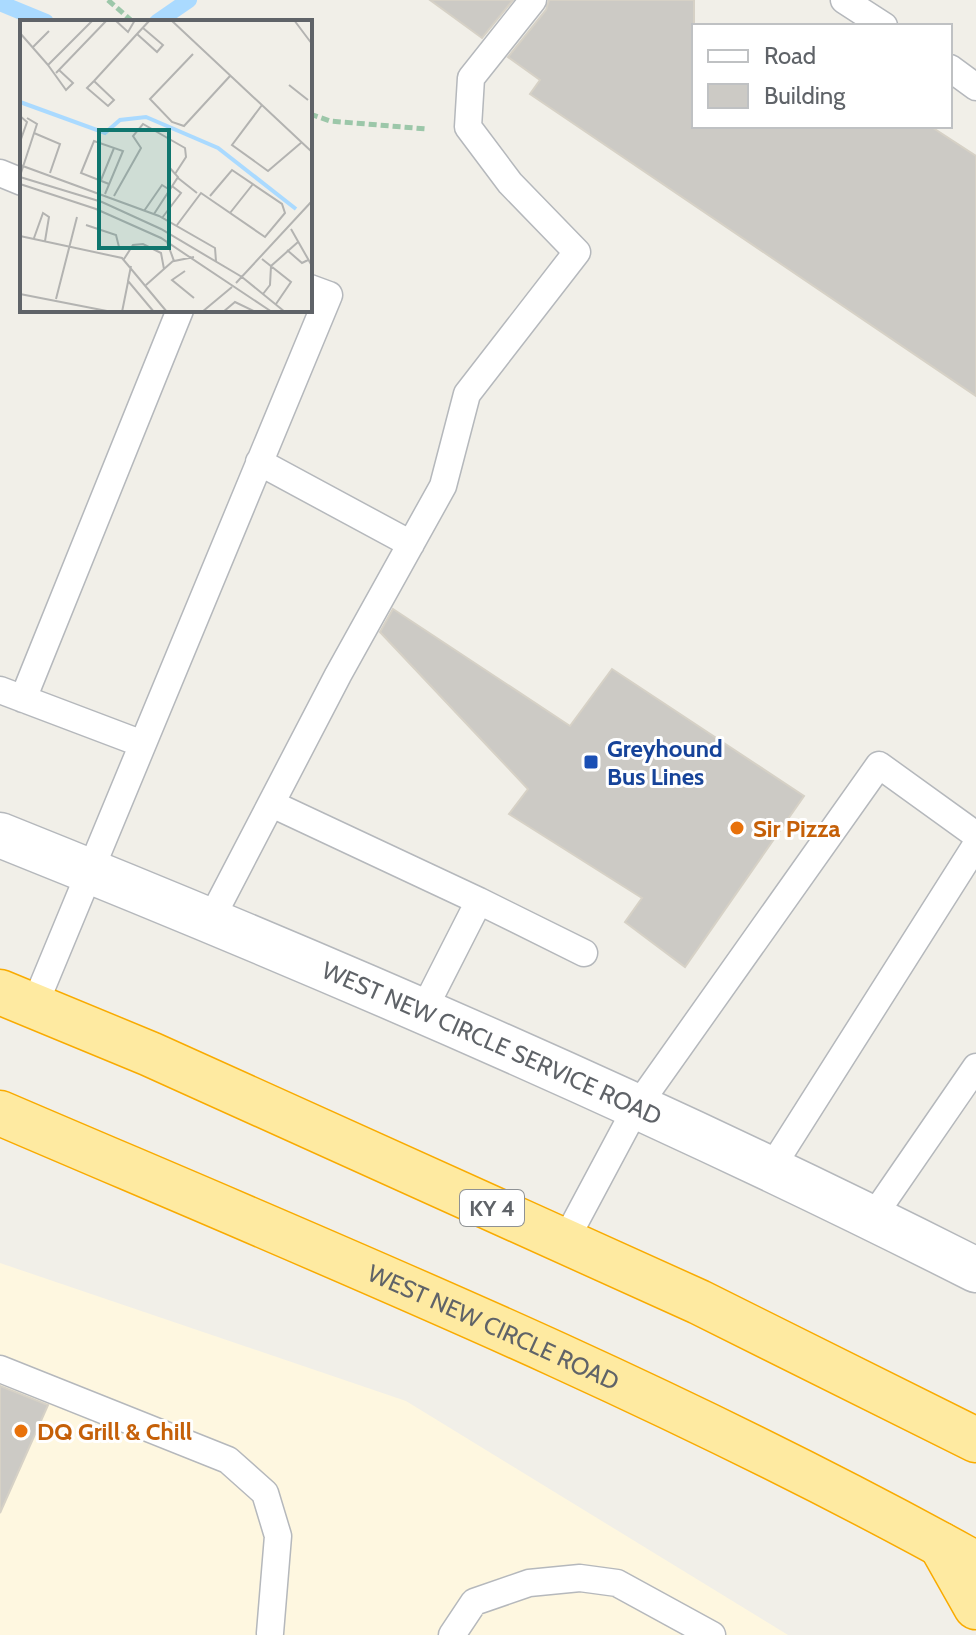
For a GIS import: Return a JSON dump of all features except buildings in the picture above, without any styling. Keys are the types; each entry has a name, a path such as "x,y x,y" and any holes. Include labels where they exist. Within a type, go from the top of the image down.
{"highway":[{"name":"KY 4","path":"17,998 699,1302 976,1440"},
{"name":"WEST NEW CIRCLE ROAD","path":"0,1113 602,1376 858,1499 958,1554"},
{"path":"958,1554 976,1607"}],"street":[{"name":"WEST NEW CIRCLE SERVICE ROAD","path":"0,835 210,921 636,1108 976,1270"}],"lane":[{"path":"210,921 443,486 467,394 577,252 510,183 468,127 471,78 533,0"},
{"path":"844,0 881,24"},
{"path":"952,69 976,87"},
{"path":"0,173 20,181"},
{"path":"17,998 88,870 329,295 312,289"},
{"path":"140,743 12,694 179,312"},
{"path":"259,462 411,544"},
{"path":"565,1241 636,1108 879,765 976,835"},
{"path":"272,804 584,953"},
{"path":"770,1170 976,845"},
{"path":"422,1013 479,901"},
{"path":"872,1218 976,1067"},
{"path":"0,1369 228,1460 265,1493 278,1536 270,1633"},
{"path":"452,1635 474,1602 529,1583 580,1578 617,1583 712,1635"}],"path":[{"path":"108,0 131,20"},
{"path":"312,115 330,121 403,129 468,127"}],"shaded area":[{"path":"0,1263 406,1401 788,1635 0,1635"}],"waterway":[{"path":"160,20 189,0"},
{"path":"0,3 41,20"}],"place":[{"name":"Greyhound Bus Lines","path":"591,762"},
{"name":"Sir Pizza","path":"737,828"},
{"name":"DQ Grill & Chill","path":"21,1431"}]}
